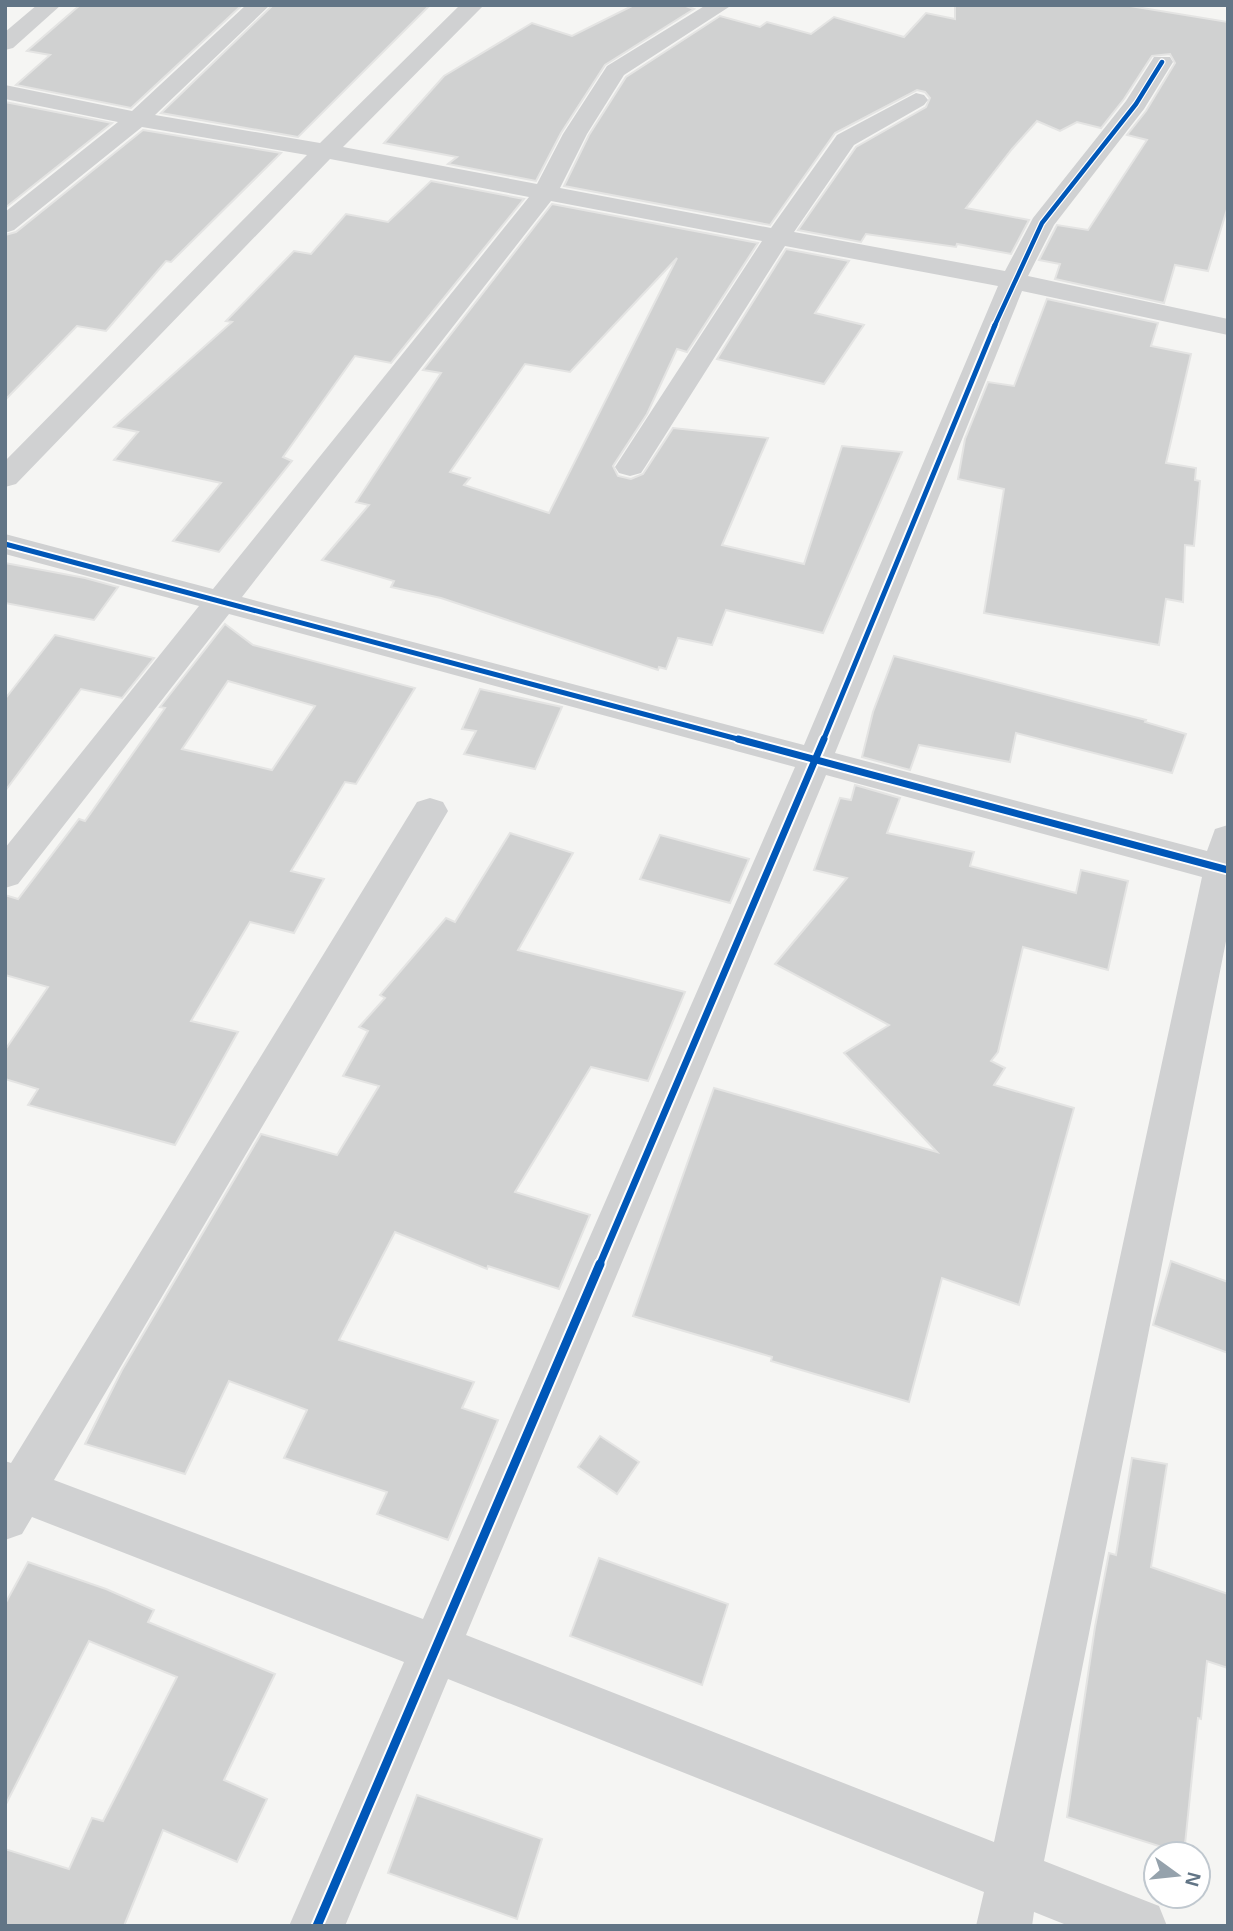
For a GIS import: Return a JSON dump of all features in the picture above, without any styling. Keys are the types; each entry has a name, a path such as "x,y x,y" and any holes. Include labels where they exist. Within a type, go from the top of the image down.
{"street":[{"path":"5,43 50,5"},
{"path":"5,225 137,119 259,5"},
{"path":"5,478 325,151 473,5"},
{"path":"5,874 544,194 575,134 615,71 721,5"},
{"path":"317,1926 815,760 1013,281 1042,223 1136,104 1162,62"},
{"path":"5,92 137,119 325,151 1013,281 1228,327"},
{"path":"630,467 777,238 845,140 916,100"},
{"path":"5,544 815,760 1226,859 1004,1926"},
{"path":"430,811 11,1498 434,1648 1139,1926"}],"building":[{"path":"80,5 242,5 131,108 16,85 50,55 27,51"},
{"path":"273,5 430,5 298,137 161,113"},
{"path":"634,5 683,5 694,9 605,65 561,133 536,181 448,164 457,157 384,143 444,76 532,23 572,36"},
{"path":"955,5 1124,5 1228,22 1228,206 1208,271 1175,265 1164,303 1055,279 1060,264 1039,260 1057,225 1088,230 1147,140 1127,135 1146,111 1175,63 1170,54 1152,56 1101,128 1077,122 1060,131 1037,121 1012,149 966,208 1029,220 1011,254 957,244 956,247 866,234 861,242 798,230 856,147 926,107 930,98 925,92 917,90 835,133 770,225 564,186 589,135 626,77 720,16 760,27 767,22 811,34 834,17 904,37 926,13 955,19"},
{"path":"5,102 112,123 5,208"},
{"path":"143,130 281,153 171,262 166,261 106,331 77,326 5,400 5,235 16,232"},
{"path":"431,181 524,199 391,363 355,356 283,457 292,461 219,552 173,541 221,483 114,460 138,432 114,427 232,322 226,321 294,251 311,254 346,214 388,222"},
{"path":"552,204 758,243 687,352 677,349 647,414 613,466 618,476 631,479 643,474 673,428 768,438 722,545 804,564 842,446 902,452 823,633 726,610 712,645 678,638 666,669 659,667 658,670 441,598 391,587 394,581 322,560 369,505 356,502 441,373 423,370","holes":["677,258 549,513 464,485 470,478 450,472 525,364 570,372"]},
{"path":"786,249 849,261 815,313 864,325 824,384 717,359"},
{"path":"1047,299 1158,323 1151,346 1191,354 1166,463 1196,468 1195,480 1200,481 1194,546 1185,545 1183,602 1166,599 1159,645 984,613 1004,489 958,479 965,439 988,382 1014,386"},
{"path":"5,563 118,587 94,620 5,603"},
{"path":"225,624 253,645 415,688 356,784 345,782 291,871 324,879 294,933 250,922 191,1021 238,1032 175,1145 28,1105 38,1089 5,1079 5,1050 48,987 5,975 5,895 18,899 79,819 85,821 165,708 160,707","holes":["228,681 315,706 272,770 182,749"]},
{"path":"55,635 154,658 122,698 81,689 5,791 5,699"},
{"path":"894,656 1146,720 1145,722 1186,734 1172,773 1016,733 1010,762 919,745 910,770 862,757 873,712"},
{"path":"480,689 562,707 535,769 464,754 476,731 462,729"},
{"path":"855,785 900,798 887,833 974,852 970,866 1076,893 1081,870 1128,881 1108,970 1023,947 998,1052 991,1061 1005,1068 994,1085 1074,1108 1019,1305 942,1278 909,1402 771,1361 772,1357 633,1316 714,1088 937,1152 844,1053 889,1025 775,964 847,878 814,870 840,798 851,800"},
{"path":"510,833 573,853 518,950 685,992 648,1081 591,1067 515,1192 590,1215 559,1289 488,1266 487,1269 395,1232 339,1340 474,1382 462,1408 498,1420 448,1540 377,1514 387,1492 284,1458 307,1410 229,1381 185,1474 85,1444 122,1370 261,1134 337,1155 379,1086 343,1076 368,1031 359,1027 385,998 380,995 446,918 455,922"},
{"path":"660,835 749,859 730,903 640,879"},
{"path":"1171,1261 1228,1282 1228,1353 1153,1325"},
{"path":"600,1436 639,1462 617,1494 578,1467"},
{"path":"1132,1458 1167,1464 1151,1567 1228,1594 1228,1668 1207,1661 1201,1719 1198,1718 1185,1840 1142,1841 1067,1817 1095,1627 1109,1553 1116,1555"},
{"path":"599,1558 728,1604 702,1685 570,1636"},
{"path":"28,1562 106,1589 154,1610 148,1622 275,1674 224,1780 267,1799 237,1862 163,1830 124,1926 5,1926 5,1849 69,1869 92,1818 103,1821 177,1677 89,1641 5,1806 5,1604"},
{"path":"417,1795 542,1839 517,1919 388,1873"}],"cycle path":[{"path":"317,1926 815,760 1013,281 1042,223 1136,104 1162,62"},
{"path":"5,544 1228,870"}]}
